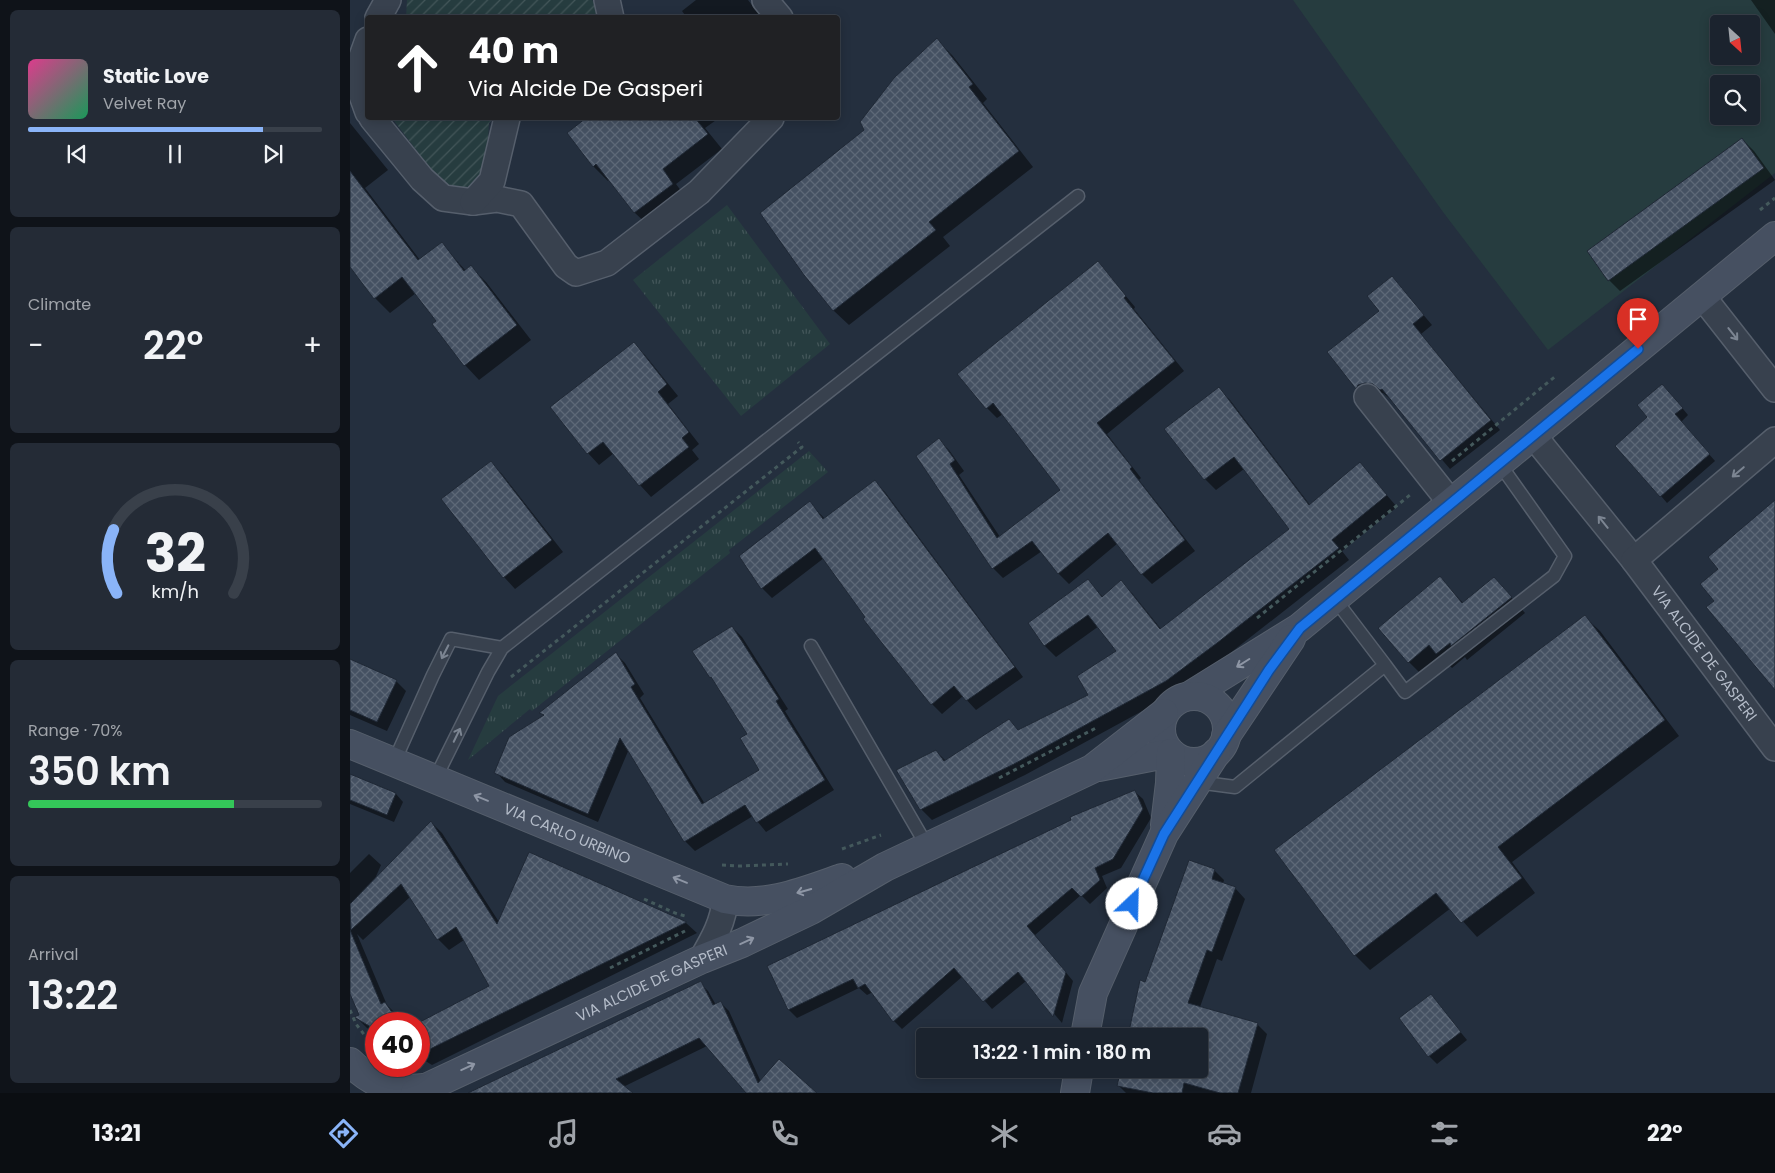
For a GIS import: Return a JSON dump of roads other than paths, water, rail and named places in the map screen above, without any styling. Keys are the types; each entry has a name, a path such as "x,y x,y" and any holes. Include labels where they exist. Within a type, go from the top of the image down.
{"street":[{"path":"380,15 388,0"},
{"path":"607,0 610,15"},
{"path":"765,0 778,15"},
{"path":"350,31 365,33"},
{"path":"365,47 352,75 365,105"},
{"path":"374,120 422,179 443,198 473,202 497,199 521,204 566,266 576,273 607,263 691,198 769,120"},
{"path":"473,202 492,181 507,120"},
{"path":"1191,695 1202,696 1212,701 1220,708 1227,726 1221,744 1199,762 1179,758 1164,745 1161,735 1161,724 1164,714 1171,704 1180,698 1191,695 1300,628 1775,236"},
{"path":"1702,296 1775,389"},
{"path":"1367,397 1451,503"},
{"name":"VIA ALCIDE DE GASPERI","path":"1533,435 1634,560 1775,748"},
{"path":"1634,560 1775,440"},
{"path":"1086,1028 1093,992 1164,834 1269,670 1300,628"},
{"name":"VIA ALCIDE DE GASPERI","path":"1092,769 1164,714"},
{"name":"VIA CARLO URBINO","path":"350,744 714,894"},
{"path":"1164,834 1170,783 1171,753"},
{"name":"VIA ALCIDE DE GASPERI","path":"419,1090 811,910 884,867 921,834 1092,769 1171,753"},
{"name":"VIA ALCIDE DE GASPERI","path":"714,894 744,902 762,901 811,889 842,878 884,867"},
{"path":"702,959 716,933 724,907 714,894"},
{"path":"350,1062 363,1074 393,1089 419,1090"},
{"path":"350,1073 355,1093"},
{"path":"1075,1093 1078,1078"}],"lane":[{"path":"436,779 488,672 502,648 1078,196"},
{"path":"1334,598 1405,692 1554,576 1565,556 1499,463"},
{"path":"394,762 451,639 502,648"},
{"path":"811,646 921,834"},
{"path":"1197,782 1235,787 1385,665"}]}
